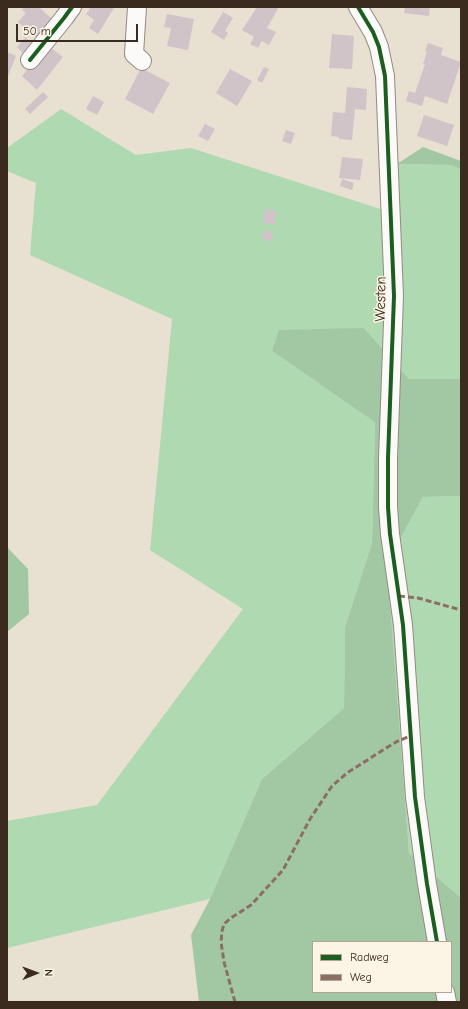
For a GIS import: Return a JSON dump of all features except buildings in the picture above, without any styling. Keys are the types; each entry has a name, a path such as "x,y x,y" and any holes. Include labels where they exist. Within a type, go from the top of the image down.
{"street":[{"path":"30,60 72,7"},
{"path":"137,7 134,54 142,61"},
{"name":"Westen","path":"358,7 373,32 379,47 385,76 394,296 388,451 388,507 390,534 405,650 415,797 437,941"}],"green space":[{"path":"61,109 136,155 191,148 399,215 397,164 450,165 461,169 461,379 409,379 364,328 272,351 375,421 372,543 345,627 344,708 262,779 210,899 7,948 7,821 97,805 243,609 150,550 172,319 30,255 36,183 7,171 7,148"},
{"path":"423,147 461,161 461,169 450,165 397,164"},
{"path":"364,328 409,379 461,379 461,496 423,497 387,563 409,853 459,896 461,901 461,1002 199,1002 191,935 210,899 262,779 344,708 345,627 372,543 375,422 272,351 279,330"},
{"path":"461,496 461,901 459,896 409,853 387,563 423,497"},
{"path":"7,547 28,569 29,614 7,632"}],"marked path":[{"path":"399,596 418,598 461,610"},
{"path":"235,1002 224,962 221,942 224,924 251,905 283,870 310,819 332,786 347,773 396,742 410,736"}],"cycle path":[{"path":"30,60 72,7"},
{"path":"358,7 373,32 379,47 385,76 394,296 388,458 388,507 390,534 403,625 415,797 437,941"}]}
